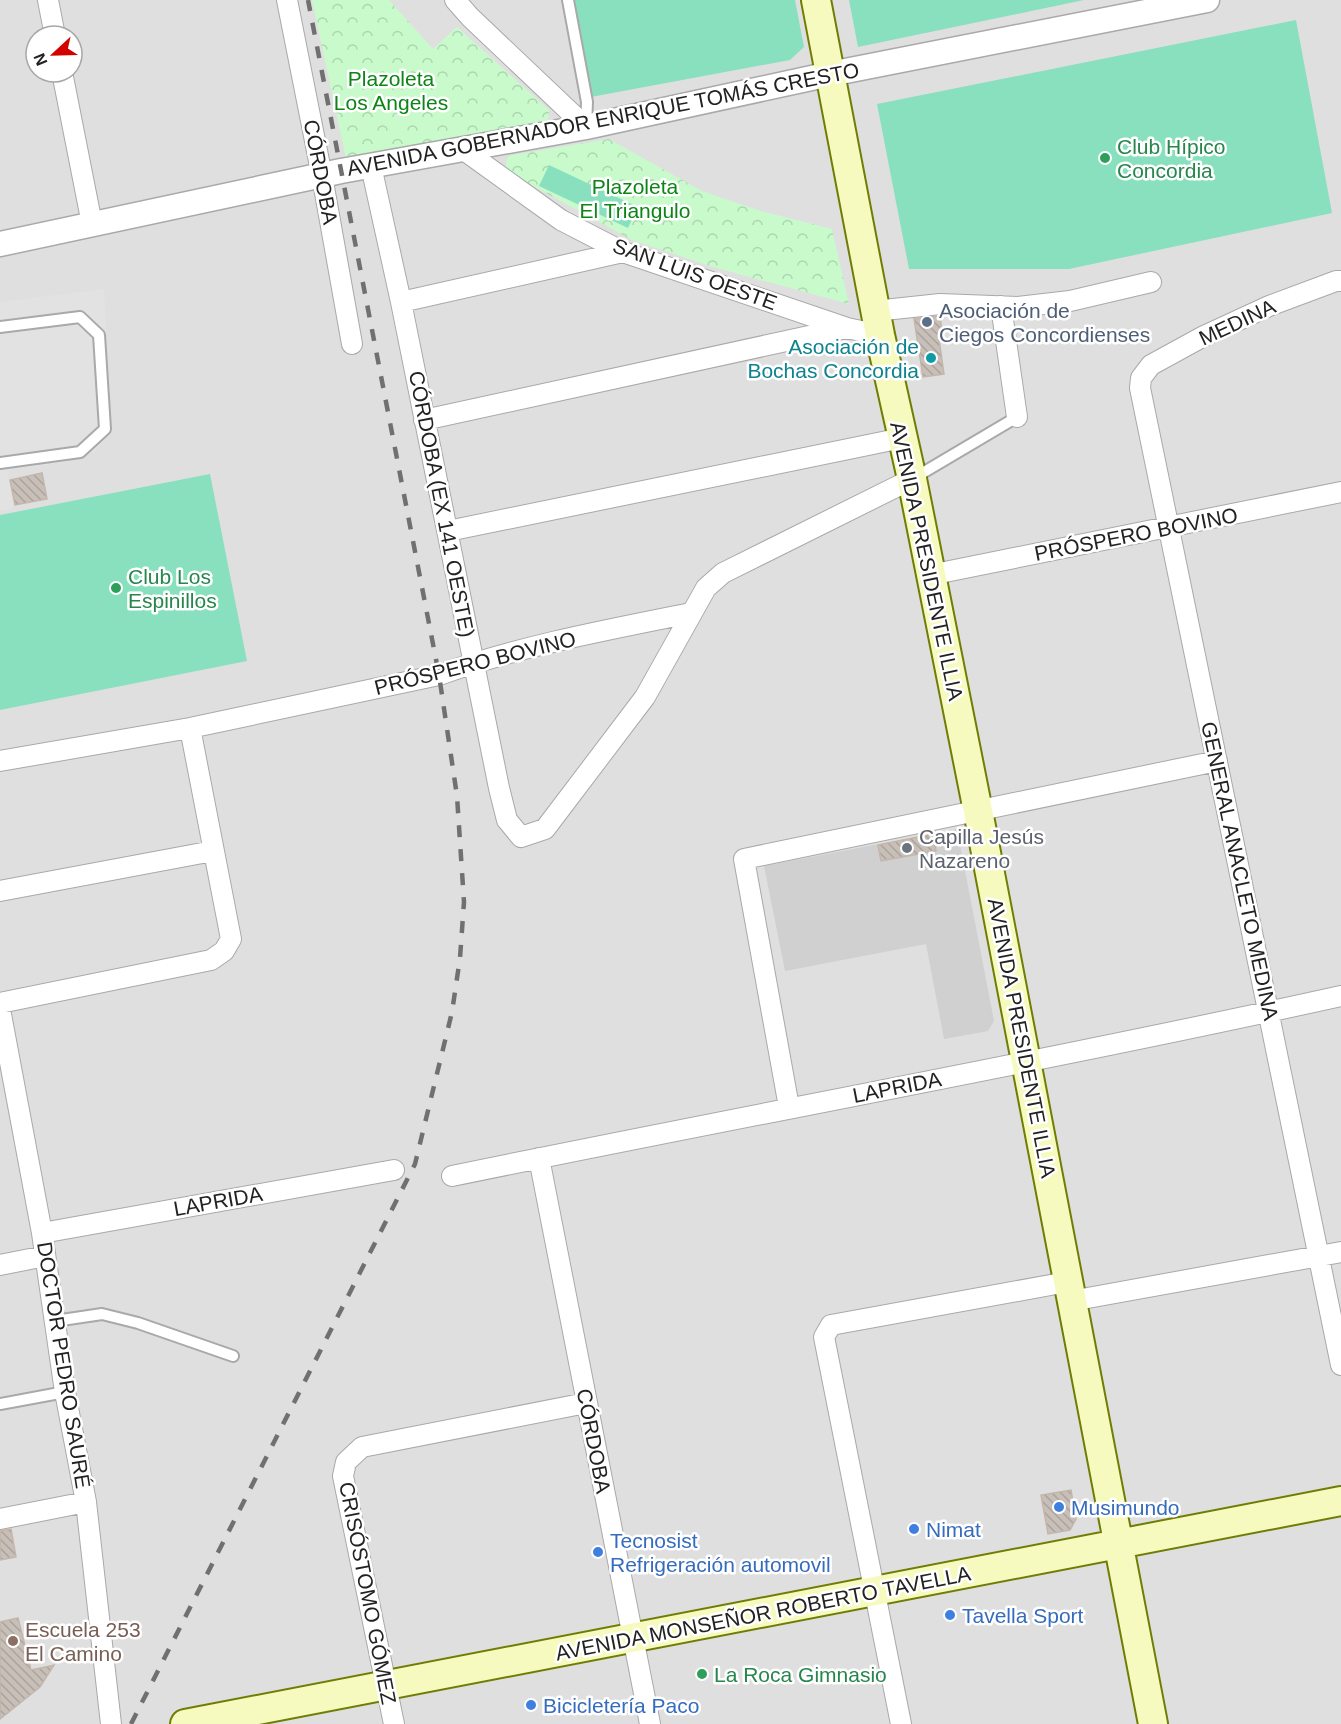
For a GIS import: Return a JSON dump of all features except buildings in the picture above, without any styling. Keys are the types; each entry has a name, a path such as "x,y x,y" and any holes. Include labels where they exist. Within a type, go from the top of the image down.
{"main road":[{"name":"AVENIDA PRESIDENTE ILLIA","path":"816,0 878,323 912,479 1027,1062 1153,1724"},
{"name":"AVENIDA MONSEÑOR ROBERTO TAVELLA","path":"184,1724 386,1687 1341,1501"}],"street":[{"path":"48,0 53,24"},
{"name":"CÓRDOBA","path":"287,0 352,344"},
{"path":"455,0 586,127"},
{"name":"AVENIDA GOBERNADOR ENRIQUE TOMÁS CRESTO","path":"0,244 371,165 586,127 830,74 1207,0"},
{"path":"64,84 92,224"},
{"name":"SAN LUIS OESTE","path":"461,148 561,220 623,252 848,328 878,323 940,304 1018,307 1070,301 1151,282"},
{"name":"CÓRDOBA (EX 141 OESTE)","path":"371,165 507,820 521,837 545,829 645,697 691,613"},
{"path":"401,302 623,252"},
{"name":"MEDINA","path":"1141,378 1150,365 1204,336 1269,306 1341,281"},
{"path":"1001,306 1017,417"},
{"path":"424,420 848,328"},
{"name":"GENERAL ANACLETO MEDINA","path":"1141,378 1140,388 1341,1365"},
{"path":"448,531 902,438"},
{"path":"691,613 706,588 723,573 912,479"},
{"name":"PRÓSPERO BOVINO","path":"930,575 1341,492"},
{"name":"PRÓSPERO BOVINO","path":"0,761 190,728 439,675 474,662 598,632 691,613"},
{"path":"0,1004 211,960 224,951 231,939 190,728"},
{"path":"789,1107 744,860 1217,760"},
{"path":"0,891 213,851"},
{"name":"LAPRIDA","path":"452,1176 789,1107 1027,1062 1341,996"},
{"name":"DOCTOR PEDRO SAURÉ","path":"0,1010 42,1233 66,1392 86,1502 111,1724"},
{"name":"CÓRDOBA","path":"539,1158 651,1724"},
{"name":"LAPRIDA","path":"42,1233 394,1170"},
{"path":"901,1724 824,1337 831,1325 1341,1252"},
{"path":"0,1265 45,1256"},
{"name":"CRISÓSTOMO GÓMEZ","path":"394,1724 344,1476 346,1462 362,1447 586,1403"},
{"path":"0,1519 86,1502"}],"lane":[{"path":"568,0 587,102 586,127"},
{"path":"0,327 80,317 99,335 105,429 80,452 0,463"},
{"path":"912,479 1017,417"},
{"path":"55,1321 102,1314 138,1323 234,1356"},
{"path":"0,1404 66,1392"}],"shaded area":[{"path":"0,0 1341,0 1341,1724 0,1724"},
{"path":"104,289 111,433 95,452 63,463 8,470 13,509 0,511 0,302"},
{"path":"957,829 994,1021 988,1031 944,1039 926,944 785,971 764,866"}],"green space":[{"name":"Plazoleta Los Angeles","path":"312,0 389,0 433,49 457,27 549,110 548,121 346,159"},
{"path":"573,0 795,0 804,47 790,60 591,97"},
{"path":"849,0 1084,0 858,47"},
{"name":"Club Hípico Concordia","path":"1296,20 1332,213 1069,269 909,269 877,104"},
{"name":"Plazoleta El Triangulo","path":"609,139 702,191 761,211 832,229 849,304 713,267 632,240 513,175 506,166 507,156"},
{"path":"549,165 638,207 628,228 539,186"},
{"name":"Club Los Espinillos","path":"210,474 247,661 0,710 0,515"}],"railway":[{"path":"131,1724 415,1164 452,1012 460,958 464,902 457,796 439,675 308,0"}],"place":[{"name":"Club Hípico Concordia","path":"1105,158"},
{"name":"Asociación de Ciegos Concordienses","path":"927,322"},
{"name":"Asociación de Bochas Concordia","path":"931,358"},
{"name":"Club Los Espinillos","path":"116,588"},
{"name":"Capilla Jesús Nazareno","path":"907,848"},
{"name":"Musimundo","path":"1059,1507"},
{"name":"Nimat","path":"914,1529"},
{"name":"Tecnosist Refrigeración automovil","path":"598,1552"},
{"name":"Tavella Sport","path":"950,1615"},
{"name":"Escuela 253 El Camino","path":"13,1641"},
{"name":"La Roca Gimnasio","path":"702,1674"},
{"name":"Bicicletería Paco","path":"531,1705"}]}
